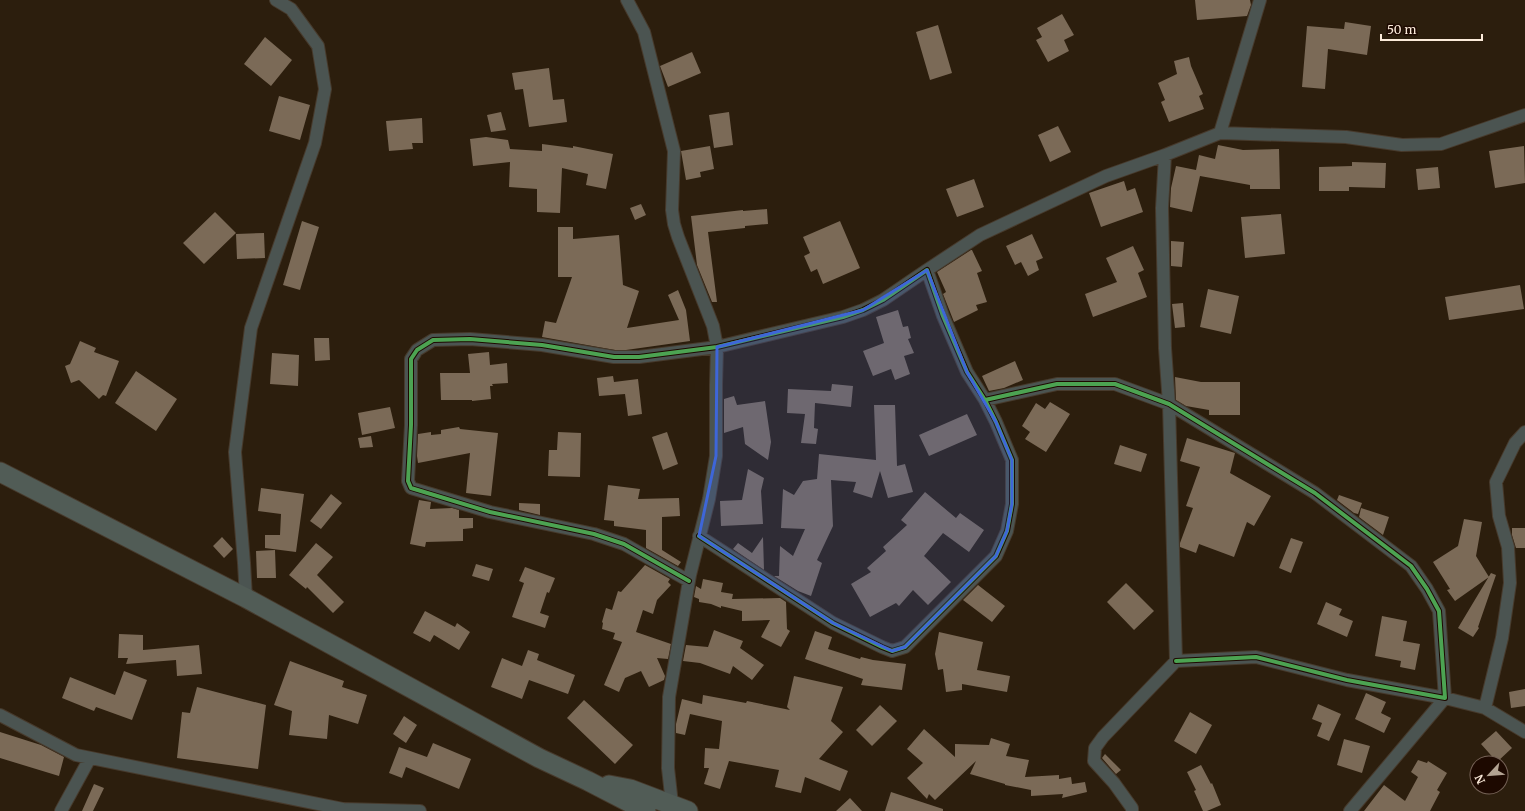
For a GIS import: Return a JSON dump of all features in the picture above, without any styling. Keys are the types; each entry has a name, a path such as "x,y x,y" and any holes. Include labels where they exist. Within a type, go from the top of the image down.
{"main road":[{"path":"0,472 246,598 540,758 588,780 646,811"},
{"path":"588,780 630,789 680,808"}],"street":[{"path":"246,598 235,452 252,328 315,144 325,89 318,46 291,9 276,0"},
{"path":"627,0 644,32 674,151 672,210 674,224 713,326 717,347 716,456 709,499 689,581 669,697 668,768 680,808"},
{"path":"1220,133 1260,0"},
{"path":"689,581 624,544 594,534 490,512 411,488 408,481 411,425 411,359 417,350 433,340 477,339 542,345 614,356 638,357 717,347 843,317 863,310 883,300 980,235 1106,176 1220,133 1346,137 1402,145 1441,144 1525,115"},
{"path":"1165,155 1162,208 1165,348 1169,404 1176,661"},
{"path":"699,536 833,622 892,651 905,647 996,556 1007,531 1012,504 1012,460 985,400 967,372 943,316 927,270"},
{"path":"985,400 1057,384 1115,384 1169,404 1315,493 1411,566 1427,589 1439,611 1445,698 1350,811"},
{"path":"1485,708 1502,638 1510,583 1508,547 1499,516 1496,482 1515,443 1525,432"},
{"path":"1132,811 1132,808 1114,783 1094,761 1095,748 1103,737 1176,661 1256,657 1348,680 1445,698 1485,708 1525,732"},
{"path":"0,715 76,755 343,809 420,811"},
{"path":"62,811 90,758"}],"highlighted area":[{"path":"927,270 967,372 996,422 1012,460 1012,504 1007,531 996,556 905,647 892,651 833,623 699,536 716,456 717,347 863,310"}],"building":[{"path":"1195,0 1250,0 1251,5 1247,16 1197,20"},
{"path":"1062,14 1074,35 1064,40 1069,51 1048,62 1036,40 1042,37 1037,28"},
{"path":"1345,22 1371,26 1367,55 1328,49 1325,89 1302,87 1307,26 1344,29"},
{"path":"938,25 952,73 930,80 916,32"},
{"path":"265,37 292,60 271,86 244,64"},
{"path":"692,52 701,73 668,87 660,66"},
{"path":"1189,57 1191,66 1203,94 1199,96 1204,109 1169,122 1161,102 1165,100 1158,83 1177,74 1174,61"},
{"path":"549,68 553,100 564,99 567,122 529,127 523,89 515,90 512,73"},
{"path":"279,96 310,105 300,140 269,131"},
{"path":"501,112 506,130 491,132 487,115"},
{"path":"729,112 733,145 714,148 709,115"},
{"path":"422,118 423,143 412,143 413,149 389,151 386,121"},
{"path":"1058,126 1071,152 1050,162 1038,135"},
{"path":"486,137 508,140 510,149 542,151 542,144 573,148 573,146 613,154 606,189 586,185 588,174 562,168 560,213 537,212 537,189 509,187 510,162 473,166 470,139"},
{"path":"1218,145 1243,150 1279,149 1280,189 1250,189 1250,185 1200,176 1192,212 1170,207 1171,188 1176,166 1196,170 1199,155 1215,159"},
{"path":"710,146 714,169 700,172 701,177 686,180 681,151"},
{"path":"1524,146 1525,183 1495,188 1489,151"},
{"path":"1352,162 1386,163 1385,188 1349,187 1349,191 1319,191 1319,167 1352,166"},
{"path":"1438,167 1440,188 1418,190 1416,169"},
{"path":"974,179 984,207 957,217 946,189"},
{"path":"1124,181 1127,191 1135,188 1143,212 1101,227 1089,193"},
{"path":"641,204 646,215 635,220 630,208"},
{"path":"767,209 768,224 708,232 717,302 712,302 697,265 691,216 743,210"},
{"path":"215,212 236,233 204,264 183,243"},
{"path":"1281,214 1285,254 1245,258 1241,217"},
{"path":"302,221 319,227 300,290 283,285"},
{"path":"840,221 860,268 823,284 817,269 811,272 804,256 810,253 803,237"},
{"path":"558,227 573,227 573,239 619,235 623,285 639,291 627,328 679,320 668,295 678,290 686,310 690,341 626,350 615,350 542,337 545,321 556,323 572,277 558,277"},
{"path":"264,233 265,258 237,259 236,234"},
{"path":"1032,234 1043,258 1036,261 1039,270 1028,276 1021,262 1015,265 1006,246"},
{"path":"1171,241 1184,242 1182,267 1171,266"},
{"path":"1133,246 1144,270 1138,273 1147,297 1093,317 1085,294 1117,282 1106,258"},
{"path":"971,250 982,271 977,273 987,302 976,305 978,310 954,322 943,294 946,292 937,272"},
{"path":"1520,285 1524,309 1449,320 1445,297"},
{"path":"1208,289 1239,296 1231,334 1200,327"},
{"path":"1183,303 1185,327 1175,328 1172,304"},
{"path":"898,310 903,327 908,326 911,338 908,339 914,353 904,356 910,374 895,380 891,369 873,376 863,351 884,343 876,317"},
{"path":"314,338 329,338 330,360 315,361"},
{"path":"80,341 96,348 94,352 119,361 106,396 103,395 99,399 79,380 71,383 65,366 70,364"},
{"path":"489,352 490,365 507,363 508,383 492,384 493,386 490,386 491,399 472,401 441,400 440,373 470,373 468,354"},
{"path":"272,353 299,355 298,386 270,384"},
{"path":"1015,361 1023,380 1004,388 989,391 982,376"},
{"path":"136,371 177,399 156,431 115,403"},
{"path":"613,376 614,382 638,379 642,414 628,416 625,394 599,396 597,378"},
{"path":"1175,377 1201,382 1240,382 1240,415 1209,415 1209,410 1186,406 1176,400"},
{"path":"832,384 853,386 851,407 815,403 814,428 818,429 816,444 801,443 805,414 787,413 788,389 831,391"},
{"path":"734,396 737,405 765,401 771,442 768,460 745,444 743,427 724,433 724,399"},
{"path":"1050,402 1070,414 1046,452 1025,439 1030,432 1022,426 1036,403 1045,409"},
{"path":"874,405 895,405 897,466 905,464 913,492 888,498 880,471 872,498 853,492 856,482 831,480 833,526 817,560 822,563 811,596 798,591 774,576 779,576 780,546 793,556 805,529 781,528 783,489 794,495 803,481 817,479 819,454 876,460"},
{"path":"390,407 395,428 362,435 358,413"},
{"path":"967,414 977,435 929,456 919,435"},
{"path":"459,427 460,429 498,433 491,496 466,493 470,453 418,463 418,434 431,432 431,435 441,434 441,430"},
{"path":"558,432 581,433 580,477 548,476 549,450 557,450"},
{"path":"667,432 678,464 663,470 652,437"},
{"path":"371,436 373,447 360,448 358,438"},
{"path":"1187,438 1235,453 1230,473 1271,496 1254,526 1247,522 1234,557 1199,544 1196,553 1180,547 1180,543 1193,508 1186,506 1200,467 1180,461"},
{"path":"1120,445 1147,454 1141,472 1114,464"},
{"path":"748,469 764,478 761,491 763,524 721,526 720,501 742,500"},
{"path":"608,485 640,489 638,499 679,498 680,516 662,517 662,550 681,562 678,566 646,548 646,530 614,526 614,521 604,520"},
{"path":"261,488 304,494 296,552 265,548 265,535 280,535 281,514 258,511"},
{"path":"925,492 956,518 960,513 984,530 969,552 943,533 924,556 951,582 928,605 913,590 899,606 896,603 870,617 851,584 871,572 867,568 886,551 883,547 907,525 901,520"},
{"path":"331,494 342,503 321,529 310,521"},
{"path":"1339,495 1362,503 1358,514 1354,513 1337,500"},
{"path":"419,500 431,502 430,509 452,508 459,510 459,518 473,518 473,528 463,529 463,541 426,542 425,547 410,544"},
{"path":"519,503 540,504 540,515 519,510"},
{"path":"1361,508 1389,517 1383,535 1359,517"},
{"path":"1464,519 1482,522 1476,556 1489,577 1455,601 1447,590 1450,589 1433,562 1458,546"},
{"path":"1512,528 1525,528 1525,548 1516,548 1512,535"},
{"path":"222,537 233,549 224,558 213,546"},
{"path":"763,537 764,570 733,549 738,543 752,553"},
{"path":"1291,538 1303,542 1291,573 1279,568"},
{"path":"316,543 333,557 317,575 344,602 333,613 307,587 306,589 289,575"},
{"path":"275,550 276,578 257,578 256,551"},
{"path":"476,564 493,569 489,581 472,576"},
{"path":"645,565 670,579 668,582 671,585 657,600 653,614 643,610 636,632 671,644 668,659 657,658 665,676 664,680 649,687 641,671 625,678 619,692 604,685 622,642 613,639 615,633 602,629 602,622 606,608 612,610 618,591 621,592"},
{"path":"525,567 555,578 549,593 547,592 540,613 549,616 545,628 512,617 524,583 519,581"},
{"path":"1491,573 1496,575 1478,627 1479,628 1473,637 1458,628"},
{"path":"703,579 723,583 721,592 733,594 732,599 780,598 786,602 787,629 790,631 781,647 761,637 770,620 742,621 742,611 721,606 721,608 711,604 699,602 699,599 694,597 696,586 701,589"},
{"path":"1126,583 1154,611 1134,630 1107,602"},
{"path":"978,585 1005,606 992,622 963,600"},
{"path":"1326,602 1342,609 1339,615 1353,621 1347,637 1317,624"},
{"path":"425,611 455,627 457,623 470,632 459,650 434,635 430,642 413,633"},
{"path":"1382,616 1407,621 1403,641 1420,644 1415,670 1400,667 1401,661 1375,656"},
{"path":"714,630 743,641 740,648 764,665 752,680 733,666 730,674 700,663 683,661 686,645 708,647"},
{"path":"815,631 832,637 828,649 860,659 861,657 906,664 902,690 861,685 863,679 805,659"},
{"path":"939,632 983,642 977,670 1010,676 1007,692 962,684 962,690 946,692 943,669 938,670 935,654"},
{"path":"119,634 143,635 143,650 199,645 202,674 177,676 176,660 126,664 128,658 118,658"},
{"path":"528,650 539,654 537,660 575,675 568,694 529,680 522,699 491,687 502,658 522,666"},
{"path":"290,661 344,681 342,687 367,695 358,724 329,715 327,739 289,735 292,711 274,705"},
{"path":"124,671 147,680 132,720 96,707 94,711 62,698 70,677 115,695"},
{"path":"794,676 843,687 831,721 843,732 819,759 848,771 840,791 805,777 801,793 775,787 779,770 729,761 720,789 704,784 709,768 704,768 705,748 719,749 722,721 690,714 685,735 676,733 676,724 682,699 702,704 703,695 746,703 747,701 790,710 787,707"},
{"path":"197,687 266,705 258,769 177,758 182,712 190,713"},
{"path":"1525,689 1525,706 1511,708 1509,692"},
{"path":"1366,693 1386,702 1381,713 1391,718 1384,733 1355,719"},
{"path":"584,700 633,745 615,764 567,718"},
{"path":"1318,704 1341,714 1329,741 1317,736 1322,723 1312,719"},
{"path":"880,705 897,721 872,746 856,730"},
{"path":"1190,712 1212,725 1196,754 1174,741"},
{"path":"404,716 417,725 406,743 393,734"},
{"path":"924,729 955,757 955,744 989,745 991,738 1010,744 1006,756 1029,760 1025,777 1059,775 1059,779 1071,777 1072,784 1085,782 1087,792 1062,798 1063,794 1031,796 1031,790 1005,785 970,774 976,761 935,800 929,794 927,799 907,778 923,763 907,749"},
{"path":"1496,731 1512,748 1504,755 1491,755 1481,744"},
{"path":"0,732 41,745 64,757 59,776 0,758"},
{"path":"1344,739 1370,746 1362,773 1337,765"},
{"path":"433,743 471,759 459,789 406,767 402,778 389,773 399,747 427,757"},
{"path":"1105,754 1121,770 1116,774 1102,758"},
{"path":"1418,760 1427,763 1428,761 1447,773 1437,790 1440,792 1430,811 1364,811 1384,785 1405,801 1418,777 1411,772"},
{"path":"1201,765 1211,784 1212,783 1221,805 1207,811 1203,811 1194,791 1196,790 1187,772"},
{"path":"94,784 104,788 93,811 82,811"},
{"path":"891,792 943,809 943,811 885,811"},
{"path":"850,798 862,811 836,811"}],"cycle path":[{"path":"689,581 624,544 594,534 490,512 411,488 408,481 411,425 411,359 417,350 433,340 470,339 542,345 614,357 639,357 717,347 843,317 863,310 883,300 927,270 943,316 967,372 985,400 1012,460 1012,504 1007,531 996,556 905,647 892,651 833,623 699,536"},
{"path":"985,400 1057,384 1115,384 1169,404 1315,493 1411,566 1427,589 1439,611 1445,698 1347,680 1256,657 1176,661"}]}
